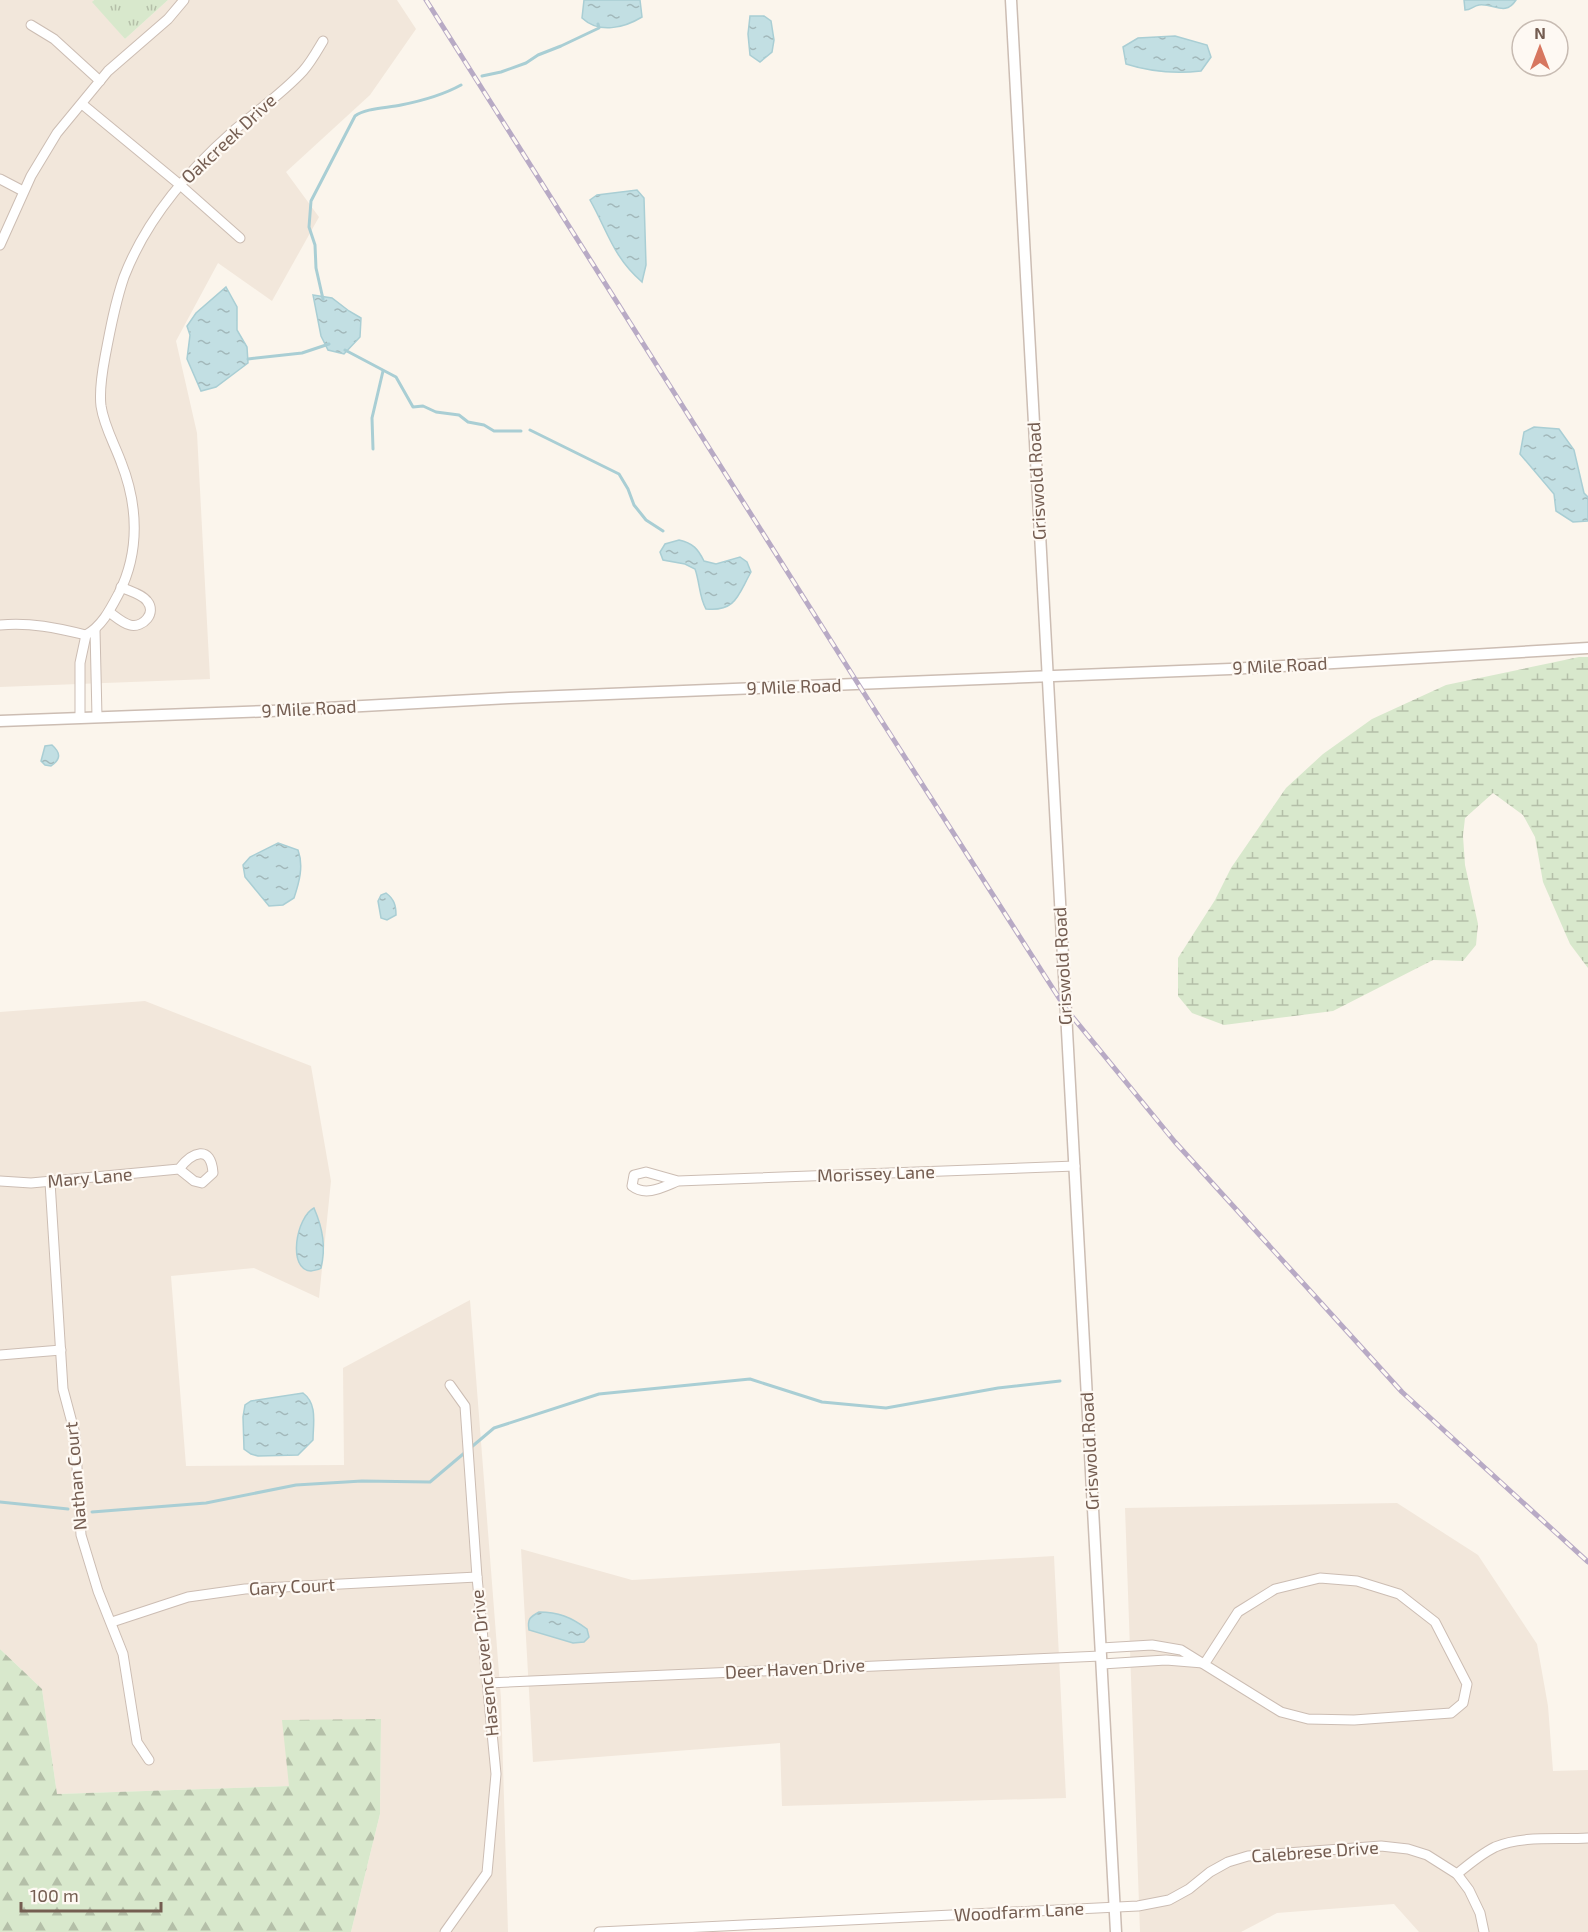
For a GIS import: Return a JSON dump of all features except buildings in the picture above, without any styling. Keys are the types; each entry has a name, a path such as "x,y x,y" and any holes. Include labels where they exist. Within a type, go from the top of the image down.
{"street":[{"path":"0,245 23,191 57,133 100,81 168,19 184,0"},
{"name":"Griswold Road","path":"1011,0 1116,1932"},
{"path":"31,25 54,39 100,81"},
{"name":"Oakcreek Drive","path":"80,717 80,663 90,632 109,612 122,587 134,544 132,494 103,415 100,394 110,327 124,277 144,237 180,184 213,149 301,74 323,41"},
{"path":"81,104 180,184 240,238"},
{"path":"0,178 23,191"},
{"path":"109,612 127,624 135,626 148,619 151,609 147,600 122,587"},
{"path":"0,625 23,623 90,632 97,717"},
{"name":"9 Mile Road","path":"0,722 80,717 260,712 498,698 1241,669 1588,648"},
{"name":"Morissey Lane","path":"678,1181 1075,1166"},
{"name":"Mary Lane","path":"0,1180 50,1182 179,1169"},
{"name":"Nathan Court","path":"50,1182 63,1389 75,1434 81,1535 98,1591 123,1654 137,1742 149,1760"},
{"path":"0,1355 61,1350"},
{"name":"Hasenclever Drive","path":"444,1932 487,1873 496,1774 477,1577 465,1406 450,1385"},
{"name":"Gary Court","path":"112,1622 188,1597 245,1589 477,1577"},
{"path":"1101,1656 1168,1647 1188,1653 1281,1712 1308,1719 1354,1720 1451,1713 1463,1703 1467,1684 1435,1622 1399,1594 1357,1581 1320,1578 1275,1589 1238,1612 1205,1663"},
{"path":"1101,1656 1205,1663"},
{"name":"Deer Haven Drive","path":"488,1683 1101,1656"},
{"path":"1457,1874 1479,1856 1497,1846 1518,1841 1588,1838"},
{"name":"Calebrese Drive","path":"1115,1907 1138,1906 1169,1900 1189,1889 1210,1872 1228,1862 1248,1856 1381,1846 1408,1849 1427,1855 1457,1874 1469,1890 1480,1913 1484,1932"},
{"name":"Woodfarm Lane","path":"599,1932 1115,1907"}],"shaded area":[{"path":"0,0 94,0 125,39 168,0 397,0 416,29 370,95 286,172 319,217 272,301 218,263 176,341 197,433 210,679 0,687"},
{"path":"145,1001 311,1066 331,1181 319,1298 254,1268 171,1276 186,1466 344,1465 343,1368 470,1300 501,1699 508,1932 351,1932 380,1814 381,1719 289,1786 57,1794 42,1689 0,1649 0,1012"},
{"path":"1397,1503 1478,1555 1537,1644 1548,1706 1553,1771 1588,1770 1588,1932 1419,1932 1394,1904 1277,1913 1241,1932 1140,1932 1125,1508"},
{"path":"521,1549 632,1580 1054,1556 1066,1798 782,1806 780,1743 533,1762"}],"green space":[{"path":"94,0 168,0 125,39 92,2"},
{"path":"1588,657 1588,968 1570,944 1543,882 1535,837 1523,815 1493,793 1465,818 1463,836 1465,865 1478,924 1476,945 1463,961 1433,960 1333,1011 1224,1025 1192,1013 1178,996 1178,958 1215,900 1231,868 1286,788 1323,754 1372,719 1446,685"},
{"path":"0,1649 42,1689 57,1794 289,1786 282,1720 381,1719 380,1814 351,1932 0,1932"}],"water":[{"path":"584,0 640,0 642,17 612,28 596,26 582,18"},
{"path":"1464,0 1516,0 1508,8 1503,9 1479,5 1465,10"},
{"path":"750,16 764,16 771,21 774,40 772,52 760,62 750,55 748,34"},
{"path":"1175,36 1207,45 1211,57 1201,71 1163,72 1126,64 1123,47 1138,38"},
{"path":"637,190 644,198 646,265 642,282 618,254 590,200 597,195"},
{"path":"226,287 237,307 237,330 247,347 248,363 216,387 201,391 187,359 190,335 187,326 196,313"},
{"path":"313,295 332,298 361,318 360,337 344,354 328,350 321,336"},
{"path":"1534,427 1559,429 1574,450 1584,493 1588,497 1588,521 1573,522 1556,511 1554,494 1520,454 1524,432"},
{"path":"679,540 695,547 704,561 716,564 740,557 747,562 751,572 739,595 730,605 724,608 706,609 695,569 685,564 663,560 660,552 665,544"},
{"path":"52,745 58,753 57,761 51,766 45,765 41,761 45,746"},
{"path":"278,843 298,850 301,862 300,874 294,898 283,905 269,906 245,877 243,865 250,857"},
{"path":"386,893 393,900 396,911 396,915 387,920 381,918 378,901 381,895"},
{"path":"314,1208 320,1223 323,1253 321,1268 311,1271 299,1262 297,1242 303,1222"},
{"path":"303,1393 313,1408 313,1440 298,1455 258,1456 244,1449 245,1405 251,1401"},
{"path":"539,1612 570,1618 587,1629 589,1637 584,1642 573,1643 529,1630 530,1619"}],"waterway":[{"path":"482,76 526,63 538,55 599,28 598,24"},
{"path":"323,299 316,268 315,245 309,227 311,201 355,116 371,110 424,100 461,85"},
{"path":"248,359 302,353 329,344"},
{"path":"345,350 396,377 413,407 423,406 436,412 459,415 468,422 484,425 494,431 521,431"},
{"path":"373,449 372,418 383,371"},
{"path":"530,430 619,474 634,505 646,520 663,531"},
{"path":"92,1512 206,1503 296,1485 362,1481 430,1482 494,1428 599,1394 750,1379 822,1402 886,1408 998,1388 1060,1381"},
{"path":"0,1502 68,1509"}],"railway":[{"path":"426,0 1066,1009 1175,1142 1402,1392 1588,1562"}]}
